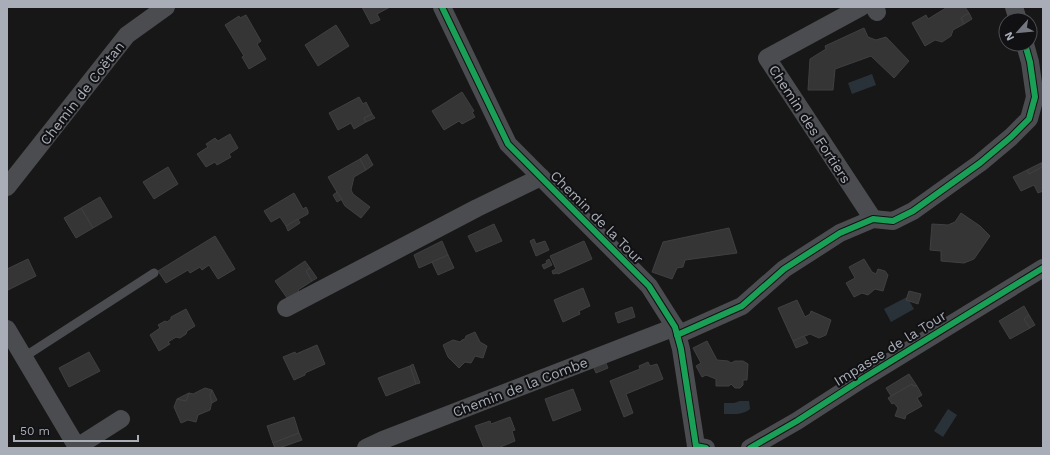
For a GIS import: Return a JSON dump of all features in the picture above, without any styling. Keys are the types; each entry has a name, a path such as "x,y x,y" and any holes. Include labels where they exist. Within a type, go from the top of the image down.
{"street":[{"name":"Chemin de Coëtan","path":"7,187 127,35 166,7"},
{"name":"Chemin de la Tour","path":"442,7 508,144 649,286 676,331 681,348 696,446 706,448"},
{"name":"Chemin des Fortiers","path":"871,9 767,58 872,219"},
{"path":"872,219 893,221 913,211 980,163 1011,137 1029,119 1035,97 1036,60"},
{"name":"Chemin de la Tour","path":"286,308 391,251 541,177"},
{"name":"Chemin de la Combe","path":"366,448 383,440 742,306 784,268 840,233 872,219"},
{"name":"Impasse de la Tour","path":"750,448 797,421 862,379 1043,268"},
{"path":"7,328 77,447 121,419"}],"lane":[{"path":"24,357 154,273"}],"shaded area":[{"path":"872,74 876,85 852,94 848,83"},
{"path":"907,297 914,309 891,322 884,309"},
{"path":"749,401 750,409 741,413 724,414 724,403 734,403"},
{"path":"948,409 957,415 943,437 934,431"}],"building":[{"path":"362,7 390,7 377,14 380,20 371,24"},
{"path":"946,7 965,7 969,13 961,18 964,24 953,30 951,36 942,42 935,40 925,46 912,23 926,15 928,19"},
{"path":"969,13 972,19 964,24 961,18"},
{"path":"246,15 261,41 257,44 266,59 249,69 242,57 244,56 225,25 239,16 240,18"},
{"path":"336,25 349,46 318,66 305,45"},
{"path":"864,28 868,37 876,40 886,37 909,61 894,78 871,56 835,69 833,90 808,90 810,59 826,49 825,46"},
{"path":"462,92 474,111 472,112 475,117 462,124 459,121 444,130 432,111"},
{"path":"359,97 363,104 366,102 372,114 364,118 366,122 354,129 351,123 338,130 329,113"},
{"path":"372,114 375,118 366,122 364,118"},
{"path":"230,134 238,148 229,154 231,157 217,165 215,162 206,167 197,154 208,147 206,144 215,138 218,141"},
{"path":"367,154 373,165 366,170 360,159"},
{"path":"360,159 366,170 354,177 351,190 353,194 370,207 361,218 345,206 328,177"},
{"path":"1043,162 1043,191 1038,193 1034,185 1021,191 1013,177 1027,170 1029,174 1042,167 1041,163"},
{"path":"1041,163 1042,167 1029,174 1027,170"},
{"path":"168,167 178,184 154,199 143,182"},
{"path":"337,192 342,199 337,202 333,195"},
{"path":"294,193 303,209 306,207 308,214 286,226 280,217 271,222 264,211"},
{"path":"100,197 112,217 93,228 81,208"},
{"path":"81,208 93,228 76,238 64,218"},
{"path":"961,213 980,226 990,236 974,259 964,263 941,261 941,251 930,250 932,224 948,225 955,222"},
{"path":"298,219 300,223 288,231 286,226"},
{"path":"494,224 502,241 476,252 468,236"},
{"path":"729,228 737,253 685,260 683,267 677,268 672,279 652,272 663,242"},
{"path":"215,236 235,269 218,279 209,265 202,270 200,267 190,273 188,270 166,283 158,271"},
{"path":"534,239 536,244 545,241 549,250 536,256 530,241"},
{"path":"442,241 448,255 419,268 414,255"},
{"path":"584,241 592,259 558,274 553,274 552,271 556,269 550,256"},
{"path":"448,255 454,268 438,275 432,262"},
{"path":"28,259 36,276 8,290 7,269"},
{"path":"549,259 552,265 544,269 542,265 547,263 546,261"},
{"path":"864,259 872,272 876,274 878,269 885,271 888,275 883,291 875,289 868,295 862,293 854,297 846,283 855,278 849,267"},
{"path":"305,261 310,268 306,271 312,281 298,290 301,294 290,302 275,281"},
{"path":"310,268 317,278 312,281 306,271"},
{"path":"583,288 590,306 579,311 580,314 563,322 554,300"},
{"path":"909,291 921,294 918,304 906,300"},
{"path":"797,300 805,317 810,314 811,311 831,320 826,335 819,338 810,334 793,341 778,308"},
{"path":"1024,306 1029,315 1024,319 1030,328 1010,339 999,321"},
{"path":"632,307 635,317 618,323 615,313"},
{"path":"186,309 195,326 180,338 176,337 168,342 170,344 159,351 150,335 160,328 158,325 165,321 167,322 171,319 171,317"},
{"path":"1029,315 1035,325 1030,328 1024,319"},
{"path":"475,332 480,342 487,346 483,358 475,356 471,363 465,362 459,368 448,357 443,345 453,340 460,342 465,339 466,336"},
{"path":"804,336 808,343 796,348 793,341"},
{"path":"707,341 717,360 728,361 731,363 735,361 743,361 748,364 747,380 743,380 743,385 740,388 735,388 731,384 729,386 716,386 716,379 706,375 702,377 696,366 701,363 693,348"},
{"path":"317,345 325,364 294,380 283,357 295,352 296,354"},
{"path":"89,352 100,371 69,387 59,368"},
{"path":"605,361 608,368 596,373 593,366"},
{"path":"648,362 650,366 657,364 663,379 626,394 633,413 624,417 610,381 640,369 639,366"},
{"path":"413,364 420,383 416,384 410,366"},
{"path":"410,366 416,384 386,396 378,378"},
{"path":"909,374 917,386 913,386 912,384 891,396 886,388"},
{"path":"912,384 913,386 917,386 922,395 917,398 922,406 906,415 905,419 895,416 898,408 894,403 892,404 888,398"},
{"path":"205,388 212,390 210,396 212,401 210,410 198,415 196,422 188,420 181,423 174,407 177,399 186,401 189,393 193,394"},
{"path":"573,389 581,410 553,421 545,399"},
{"path":"212,390 217,400 212,403 210,396"},
{"path":"189,393 186,401 177,399"},
{"path":"294,417 299,433 273,443 267,426"},
{"path":"510,417 515,430 512,431 515,441 498,448 484,448 475,426 490,421 491,424"},
{"path":"299,433 302,440 275,448 273,443"}],"cycle path":[{"path":"442,7 508,144 649,286 675,327 681,349 696,446 706,448"},
{"path":"677,335 742,306 784,269 840,233 873,219 893,221 913,211 980,163 1011,137 1029,119 1035,97 1027,52"},
{"path":"750,448 797,421 862,379 1043,268"}]}
